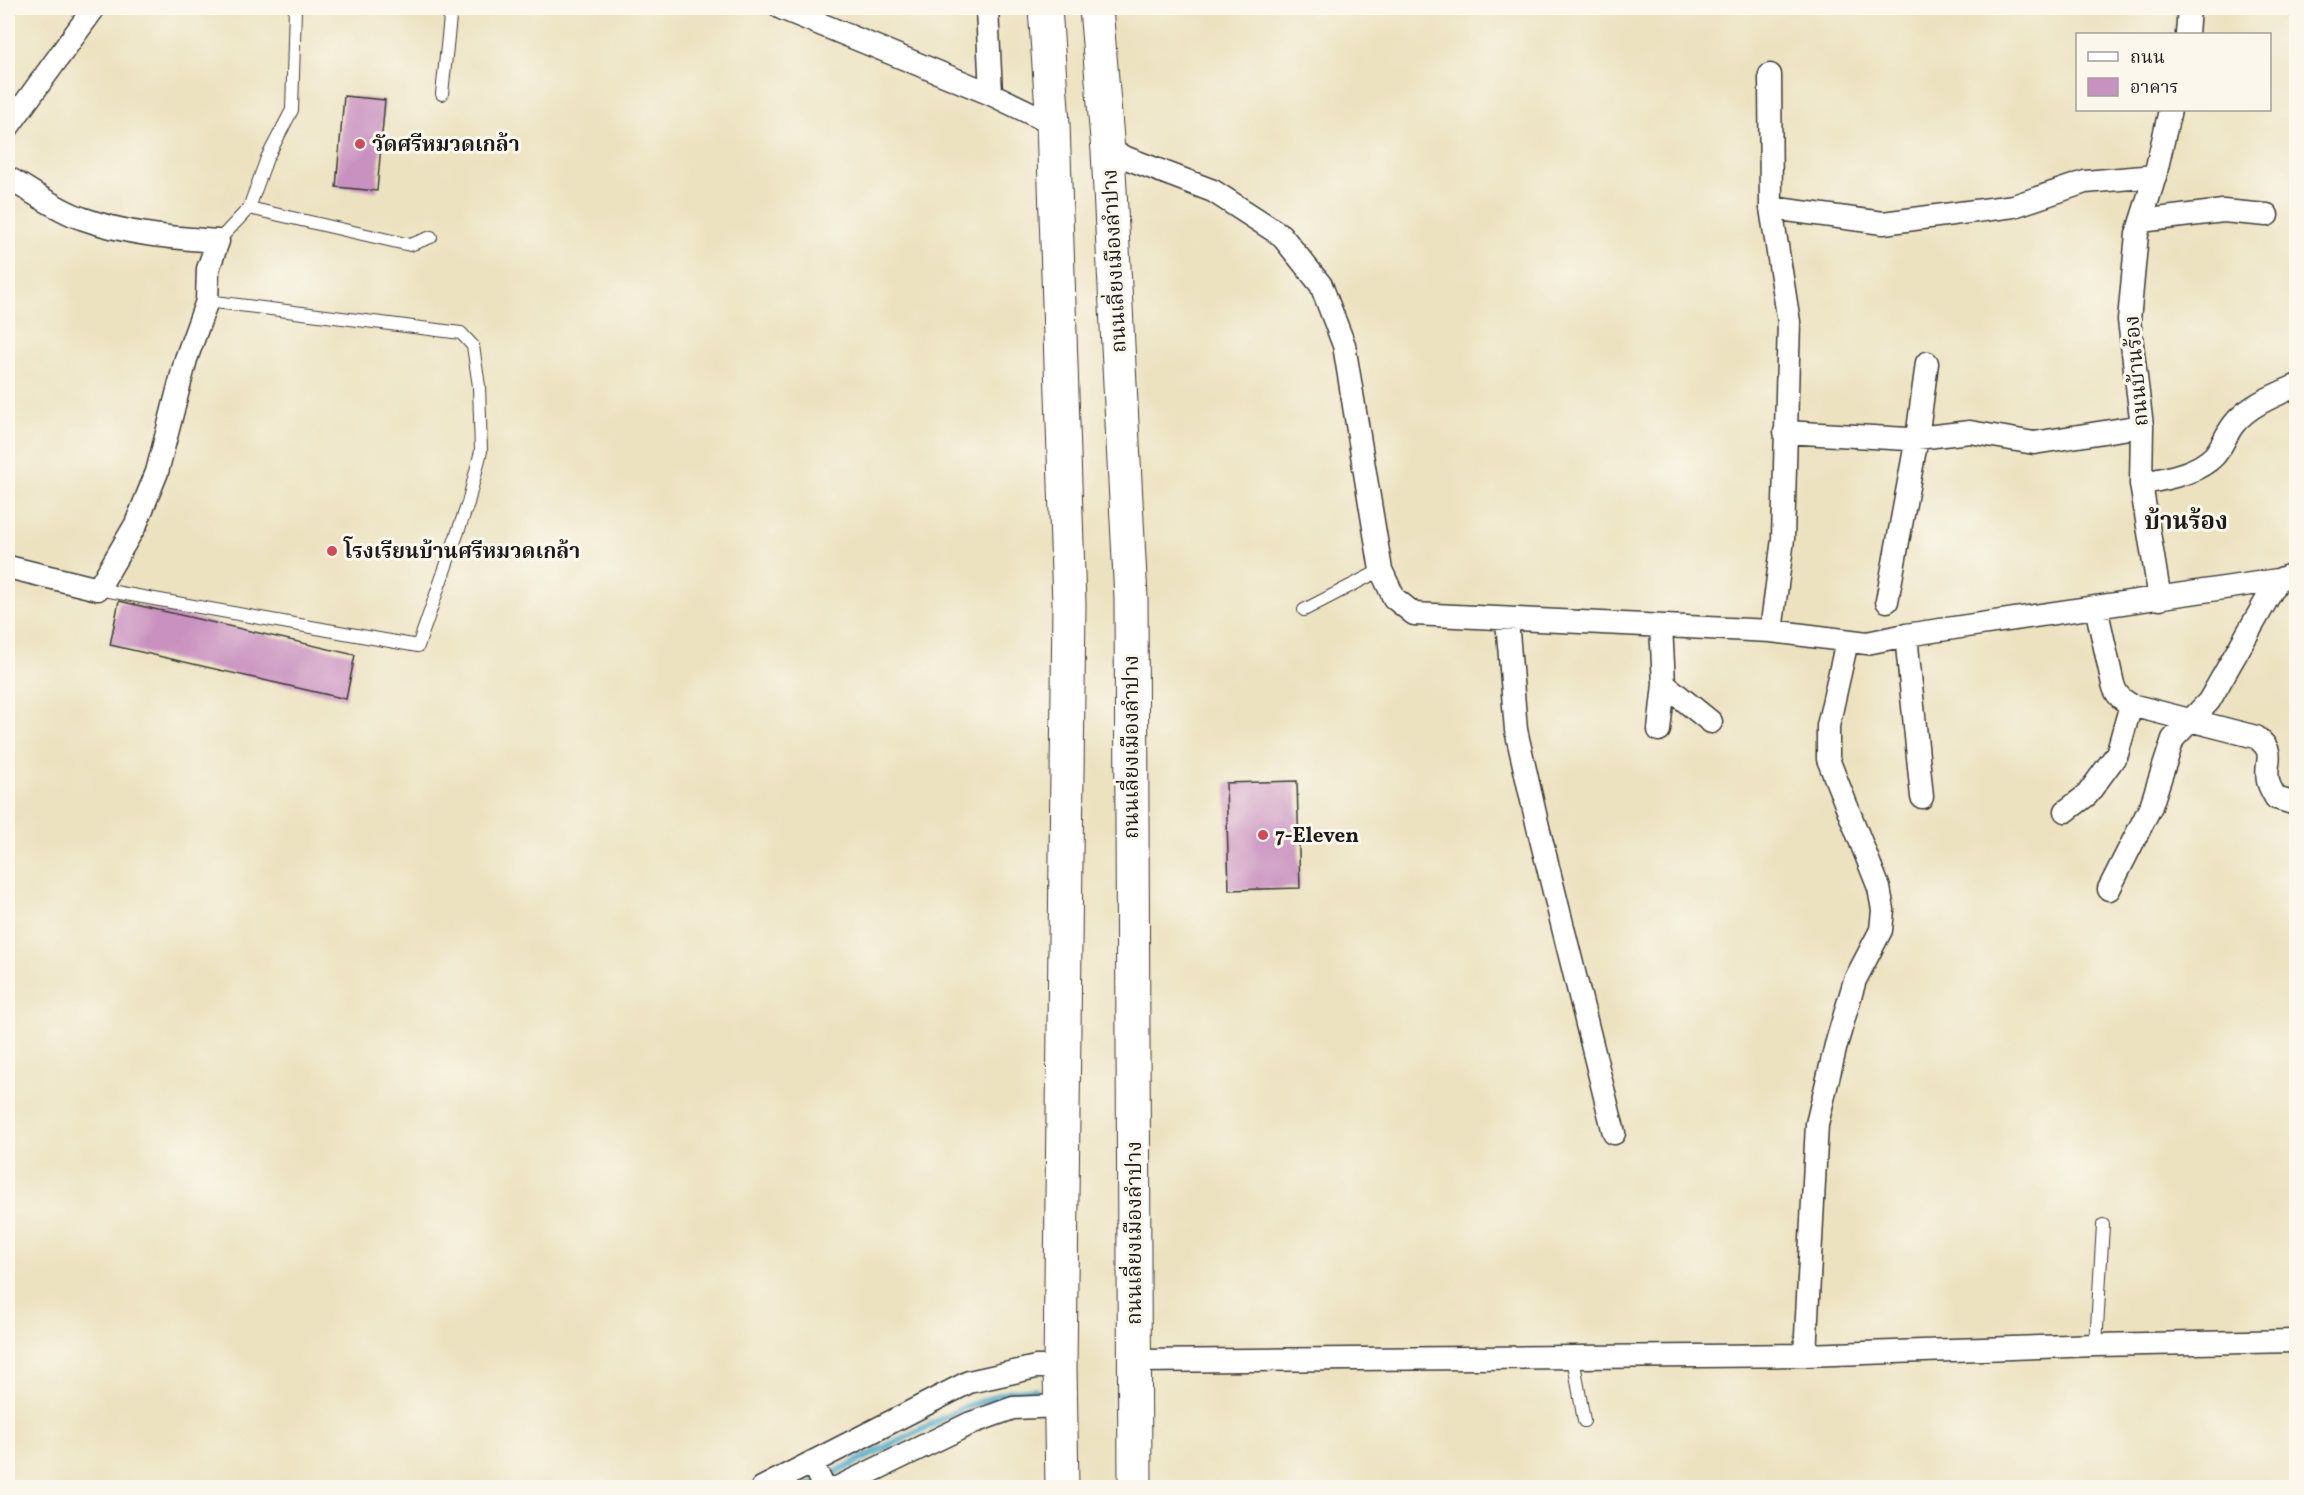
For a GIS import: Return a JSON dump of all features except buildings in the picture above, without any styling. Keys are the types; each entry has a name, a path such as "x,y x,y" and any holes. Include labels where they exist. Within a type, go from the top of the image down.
{"highway":[{"path":"1045,8 1053,124 1069,604 1060,1368 1062,1488"},
{"name":"ถนนเลี่ยงเมืองลำปาง","path":"1096,8 1108,151 1131,597 1136,1488"}],"street":[{"path":"8,127 94,8"},
{"path":"781,8 991,94 1053,124"},
{"path":"987,8 991,94"},
{"path":"2187,33 2189,8"},
{"path":"1770,75 1771,208 1789,322 1783,539 1772,632"},
{"name":"ถนนบ้านร้อง","path":"2160,599 2141,484 2142,426 2129,320 2137,234 2155,176 2170,111"},
{"path":"1108,151 1213,191 1281,235 1321,285 1344,345 1381,570 1394,598 1414,614 1772,632 1867,643 1906,635 2160,599 2287,577"},
{"path":"1771,208 1883,223 2014,206 2085,182 2155,176"},
{"path":"8,178 79,217 162,237 218,241 208,269 207,301 186,359 157,472 136,524 98,589 8,567"},
{"path":"2141,221 2223,211 2268,215"},
{"path":"1887,601 1917,438 1928,363"},
{"path":"2141,484 2189,472 2205,462 2213,456 2234,424 2248,410 2296,386"},
{"path":"1785,432 1908,439 1970,432 2034,443 2142,426"},
{"path":"2109,889 2151,806 2173,739 2209,701 2287,577"},
{"path":"2096,607 2115,693 2131,705 2256,737 2266,745 2270,756 2268,780 2276,798 2296,804"},
{"path":"1507,620 1516,730 1614,1133"},
{"path":"1659,729 1664,684 1662,626"},
{"path":"1906,635 1922,797"},
{"path":"1805,1355 1817,1124 1836,1045 1856,980 1881,930 1884,910 1879,888 1828,759 1828,726 1847,641"},
{"path":"1664,684 1711,722"},
{"path":"2066,811 2087,795 2117,754 2131,705"},
{"path":"1135,1361 1575,1367 1805,1355 2296,1341"},
{"path":"762,1488 969,1382 1036,1367 1060,1368"},
{"path":"837,1488 971,1423 1012,1408 1061,1407"},
{"path":"812,1462 824,1488"}],"lane":[{"path":"218,241 249,208 267,158 292,110 295,8"},
{"path":"442,94 451,8"},
{"path":"249,208 410,245 431,237"},
{"path":"98,589 418,646 468,503 481,451 479,386 473,346 461,333 207,301"},
{"path":"1304,610 1381,570"},
{"path":"2096,1345 2103,1225"},
{"path":"1575,1367 1584,1421"}],"waterway":[{"path":"804,1488 964,1408 1009,1392 1035,1390"}],"place":[{"name":"วัดศรีหมวดเกล้า","path":"360,144"},
{"name":"โรงเรียนบ้านศรีหมวดเกล้า","path":"332,551"},
{"name":"7-Eleven","path":"1263,835"}],"district":[{"name":"บ้านร้อง","path":"2186,521"}]}
